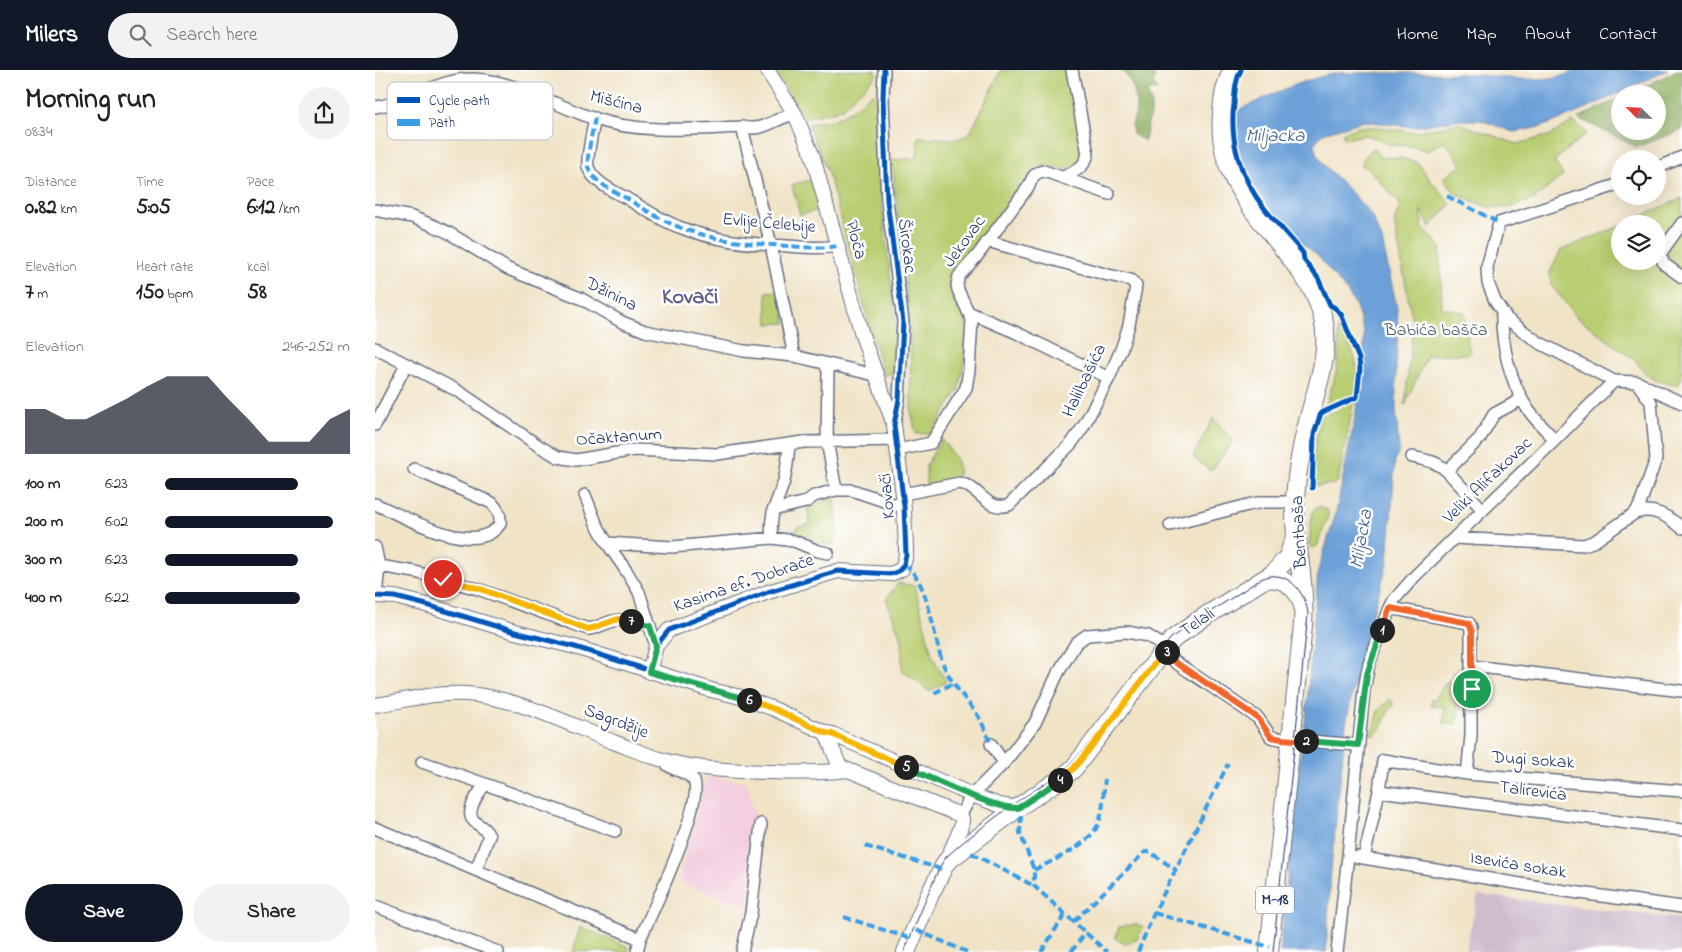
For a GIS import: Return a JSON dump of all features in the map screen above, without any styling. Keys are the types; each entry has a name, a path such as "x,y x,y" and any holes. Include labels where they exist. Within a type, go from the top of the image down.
{"main road":[{"name":"Bentbaša","path":"1233,70 1223,98 1221,126 1223,146 1233,179 1256,215 1291,258 1310,286 1323,316 1325,344 1322,368 1302,449 1296,502 1296,534 1304,608"},
{"name":"Telali","path":"946,862 1074,768 1173,639 1278,570 1293,547 1296,534"},
{"path":"1266,579 1280,580 1295,589 1300,596 1304,608"},
{"name":"M-18","path":"1269,952 1296,740 1304,608"},
{"name":"M-18","path":"906,952 930,894 946,862"}],"street":[{"name":"Ploča","path":"767,70 795,114 813,157 862,335 894,425"},
{"name":"Širokac","path":"884,70 883,98 887,201 903,322 899,399 894,425"},
{"path":"1063,176 1082,166 1086,162 1088,154 1072,70"},
{"name":"Mišćina","path":"453,82 475,79 494,82"},
{"name":"Mišćina","path":"553,103 622,126 664,131 742,127 761,128 795,114"},
{"name":"Evlije Čelebije","path":"595,118 587,165 591,174 600,182 658,217 679,227 737,242 771,245 837,246"},
{"path":"742,127 771,245 794,356"},
{"path":"1666,164 1682,157"},
{"name":"Jekovac","path":"896,445 931,443 966,388 972,320 957,284 959,276 1029,186 1034,175 1038,171 1043,171 1063,176 1109,194"},
{"path":"1611,187 1499,223 1487,267 1487,283 1495,301 1507,319 1538,342 1614,381 1637,382 1682,403"},
{"name":"Džinina","path":"375,210 412,217 432,225 449,233 508,269 580,298 622,322 645,331 744,351 794,356 875,375"},
{"path":"1682,223 1668,240 1660,254 1664,264 1682,277"},
{"name":"Halilbašića","path":"903,500 960,483 967,484 992,505 1001,508 1009,505 1071,444 1083,427 1109,378 1129,325 1136,286 1131,280 987,241"},
{"path":"968,312 1017,333 1109,378"},
{"path":"1502,312 1505,346 1513,376 1522,399 1537,421 1555,440"},
{"name":"Očaktanum","path":"375,348 458,391 558,457 576,460 635,450 717,454 827,441 896,445"},
{"path":"825,364 828,371 827,441 836,490"},
{"path":"375,425 406,365"},
{"name":"Veliki Alifakovac","path":"1337,952 1367,674 1390,608 1394,600 1415,576 1614,381"},
{"path":"1454,538 1584,545 1595,541 1635,513 1639,507 1656,459 1651,402 1637,382"},
{"path":"1447,471 1480,438 1494,414 1522,399"},
{"name":"Kovači","path":"894,425 903,500 905,564"},
{"path":"772,538 773,510 783,482 789,445"},
{"path":"1412,457 1432,461 1441,466 1483,510"},
{"path":"375,504 434,530 455,537 481,536 491,533 500,524 501,517 492,503 414,469"},
{"path":"773,510 806,502 813,496 836,490 852,490 896,506 903,500"},
{"path":"585,495 596,523 607,543 639,592 656,646"},
{"path":"1170,525 1263,502 1296,502"},
{"path":"1635,513 1649,511 1670,518 1682,519"},
{"path":"1670,518 1682,528"},
{"path":"607,543 672,547 772,538 794,541 828,553"},
{"path":"375,547 379,566 376,596 395,597 423,604 575,648 649,672 741,697 774,709 972,795 999,805 1018,808"},
{"name":"Kasima ef. Dobrače","path":"649,672 656,646 669,630 767,592 838,571 891,574 899,571 905,564"},
{"path":"379,566 415,572 478,588 588,629 618,619 650,626"},
{"path":"1390,608 1469,623 1472,632 1472,666 1471,736 1467,774"},
{"path":"946,862 960,829 962,819 960,816 972,795 1004,763 1035,723 1058,673 1076,643 1087,635 1127,632 1148,636 1159,643 1175,662 1258,718 1271,737 1358,745"},
{"path":"1472,666 1682,691"},
{"name":"Sagrdžije","path":"375,705 448,693 476,695 540,712 617,744 666,760 738,771 823,773 847,770 960,816"},
{"path":"826,733 839,765 847,770"},
{"path":"991,744 1004,763"},
{"path":"637,952 640,939 674,863 690,812 695,788 691,778 666,765 666,760"},
{"name":"Dugi sokak","path":"1379,791 1383,760 1467,774 1682,791"},
{"path":"422,762 615,831"},
{"path":"476,870 489,836 486,829 473,821 470,814 485,784"},
{"path":"1364,858 1379,791"},
{"name":"Talirevića","path":"1379,791 1682,830"},
{"path":"742,952 751,912 761,824"},
{"path":"375,828 640,939"},
{"name":"Isevića sokak","path":"1348,856 1559,890 1682,906"},
{"path":"375,906 498,952"}],"shaded area":[{"path":"707,776 747,782 755,819 747,906 678,882"},
{"path":"1478,895 1682,919 1682,952 1465,952"}],"green space":[{"path":"775,70 876,70 876,76 842,108 804,118"},
{"path":"1001,70 1067,70 1085,150 1072,167 1066,169 1049,166 1035,168 952,287 954,296 966,316 968,344 958,391 931,433 916,434 911,411 910,327 892,160 917,158 918,137 958,139 970,133"},
{"path":"1121,70 1149,70 1155,76 1153,83 1157,89 1147,91 1151,102 1151,116 1145,141 1133,134 1132,124 1136,110 1135,93 1131,82"},
{"path":"1677,70 1682,70 1682,130 1666,136 1666,85 1648,85"},
{"path":"871,94 876,95 877,98 879,181 897,333 896,373 883,375 829,176 808,124 835,119 853,109"},
{"path":"1611,102 1611,134 1578,118"},
{"path":"1573,121 1587,133 1554,161 1563,175 1536,198 1509,208 1487,207 1455,193 1444,178 1462,165 1445,141 1427,151 1415,147 1389,144 1365,135 1345,139 1342,133 1359,127 1378,127 1410,132 1458,123 1517,144 1551,135"},
{"path":"1623,140 1656,140 1637,147"},
{"name":"Babića bašča","path":"1373,148 1380,157 1401,158 1418,163 1451,204 1430,227 1421,210 1422,227 1440,246 1442,308 1464,312 1470,354 1427,355 1405,405 1413,323 1394,222 1400,204 1370,170 1361,165 1364,158"},
{"path":"814,179 822,209 800,215 792,185"},
{"path":"1682,198 1682,378 1678,386 1650,377 1637,362 1577,317 1551,285 1550,272 1561,250 1611,230 1611,270 1666,270 1666,215 1645,215"},
{"path":"779,291 786,323 768,324 766,292"},
{"path":"1339,323 1343,328 1356,362 1357,380 1352,398 1325,407 1337,366"},
{"path":"1351,401 1353,404 1338,481 1333,484 1317,486 1314,481 1313,463 1321,417"},
{"path":"1213,418 1233,441 1211,471 1193,457"},
{"path":"941,439 955,458 958,474 956,480 926,487 926,466"},
{"path":"835,498 838,534 833,544 818,543 793,531 797,530 797,527 810,524 807,506"},
{"path":"1319,506 1328,511 1328,517 1317,546 1312,548 1309,544 1312,513"},
{"path":"898,583 915,586 932,655 946,682 929,691 902,670 902,640 886,599"},
{"path":"1447,681 1459,689 1457,725 1443,723 1445,707 1431,706 1432,698 1434,700"},
{"path":"1390,699 1394,705 1388,712 1378,732 1375,735 1371,735 1378,711"},
{"path":"1135,924 1143,927 1137,940 1124,944 1115,938 1119,927"},
{"path":"580,927 629,947 628,952 573,952"}],"water":[{"name":"Miljacka","path":"1580,70 1668,70 1636,85 1611,85 1611,97 1541,127 1513,132 1481,120 1454,120 1413,127 1364,121 1323,133 1314,144 1316,153 1324,165 1371,215 1382,240 1397,308 1396,410 1399,450 1395,460 1388,562 1361,652 1346,724 1331,869 1326,952 1280,952 1297,782 1306,716 1318,571 1336,513 1355,417 1364,368 1364,332 1356,306 1348,293 1317,255 1297,240 1272,211 1250,180 1239,150 1236,135 1238,110 1300,83 1339,73 1463,74 1521,79 1549,78"}],"tram line":[{"path":"904,952 939,868 946,857 1009,807 1070,765 1109,720 1170,639 1261,579 1278,576 1293,583 1299,590 1308,614 1273,952"}],"marked path":[{"path":"595,118 588,158 588,167 594,177 658,217 692,232 733,241 806,247 837,246"},
{"path":"1447,196 1499,223"},
{"path":"904,564 920,584 930,611 944,666 954,684 983,724 991,744"},
{"path":"934,693 954,683"},
{"path":"1138,952 1154,913 1228,764"},
{"path":"1034,870 1071,851 1095,830 1102,812 1105,779"},
{"path":"1021,815 1020,833 1034,870 1034,886 1107,952"},
{"path":"865,846 941,869"},
{"path":"1074,921 1145,852 1150,852 1176,870"},
{"path":"971,853 1034,886"},
{"path":"1041,952 1066,913"},
{"path":"1154,913 1270,947"},
{"path":"844,917 912,939"},
{"path":"916,930 967,952"},
{"path":"1071,952 1086,932"}],"cycle path":[{"path":"649,672 656,646 669,630 768,592 838,571 891,574 899,571 904,564 906,555 904,506 894,425 899,399 903,322 887,201 883,98 884,70"},
{"path":"1241,70 1236,87 1233,132 1243,173 1265,209 1303,253 1304,260 1318,278 1330,305 1341,314 1359,359 1360,369 1357,397 1321,413 1314,434 1312,488"},
{"path":"375,596 395,597 423,604 515,632 575,647 711,690 741,697 774,709 972,795 999,805 1018,808"}],"district":[{"name":"Kovači","path":"690,298"}],"route":[{"path":"443,579 478,588 588,629 618,619 650,626 656,646 649,672 741,697 774,709 935,780 994,804 1013,808 1018,808 1074,768 1165,650 1175,662 1258,718 1271,737 1282,739 1358,745 1369,664 1390,608 1469,623 1472,632 1472,689"}]}
